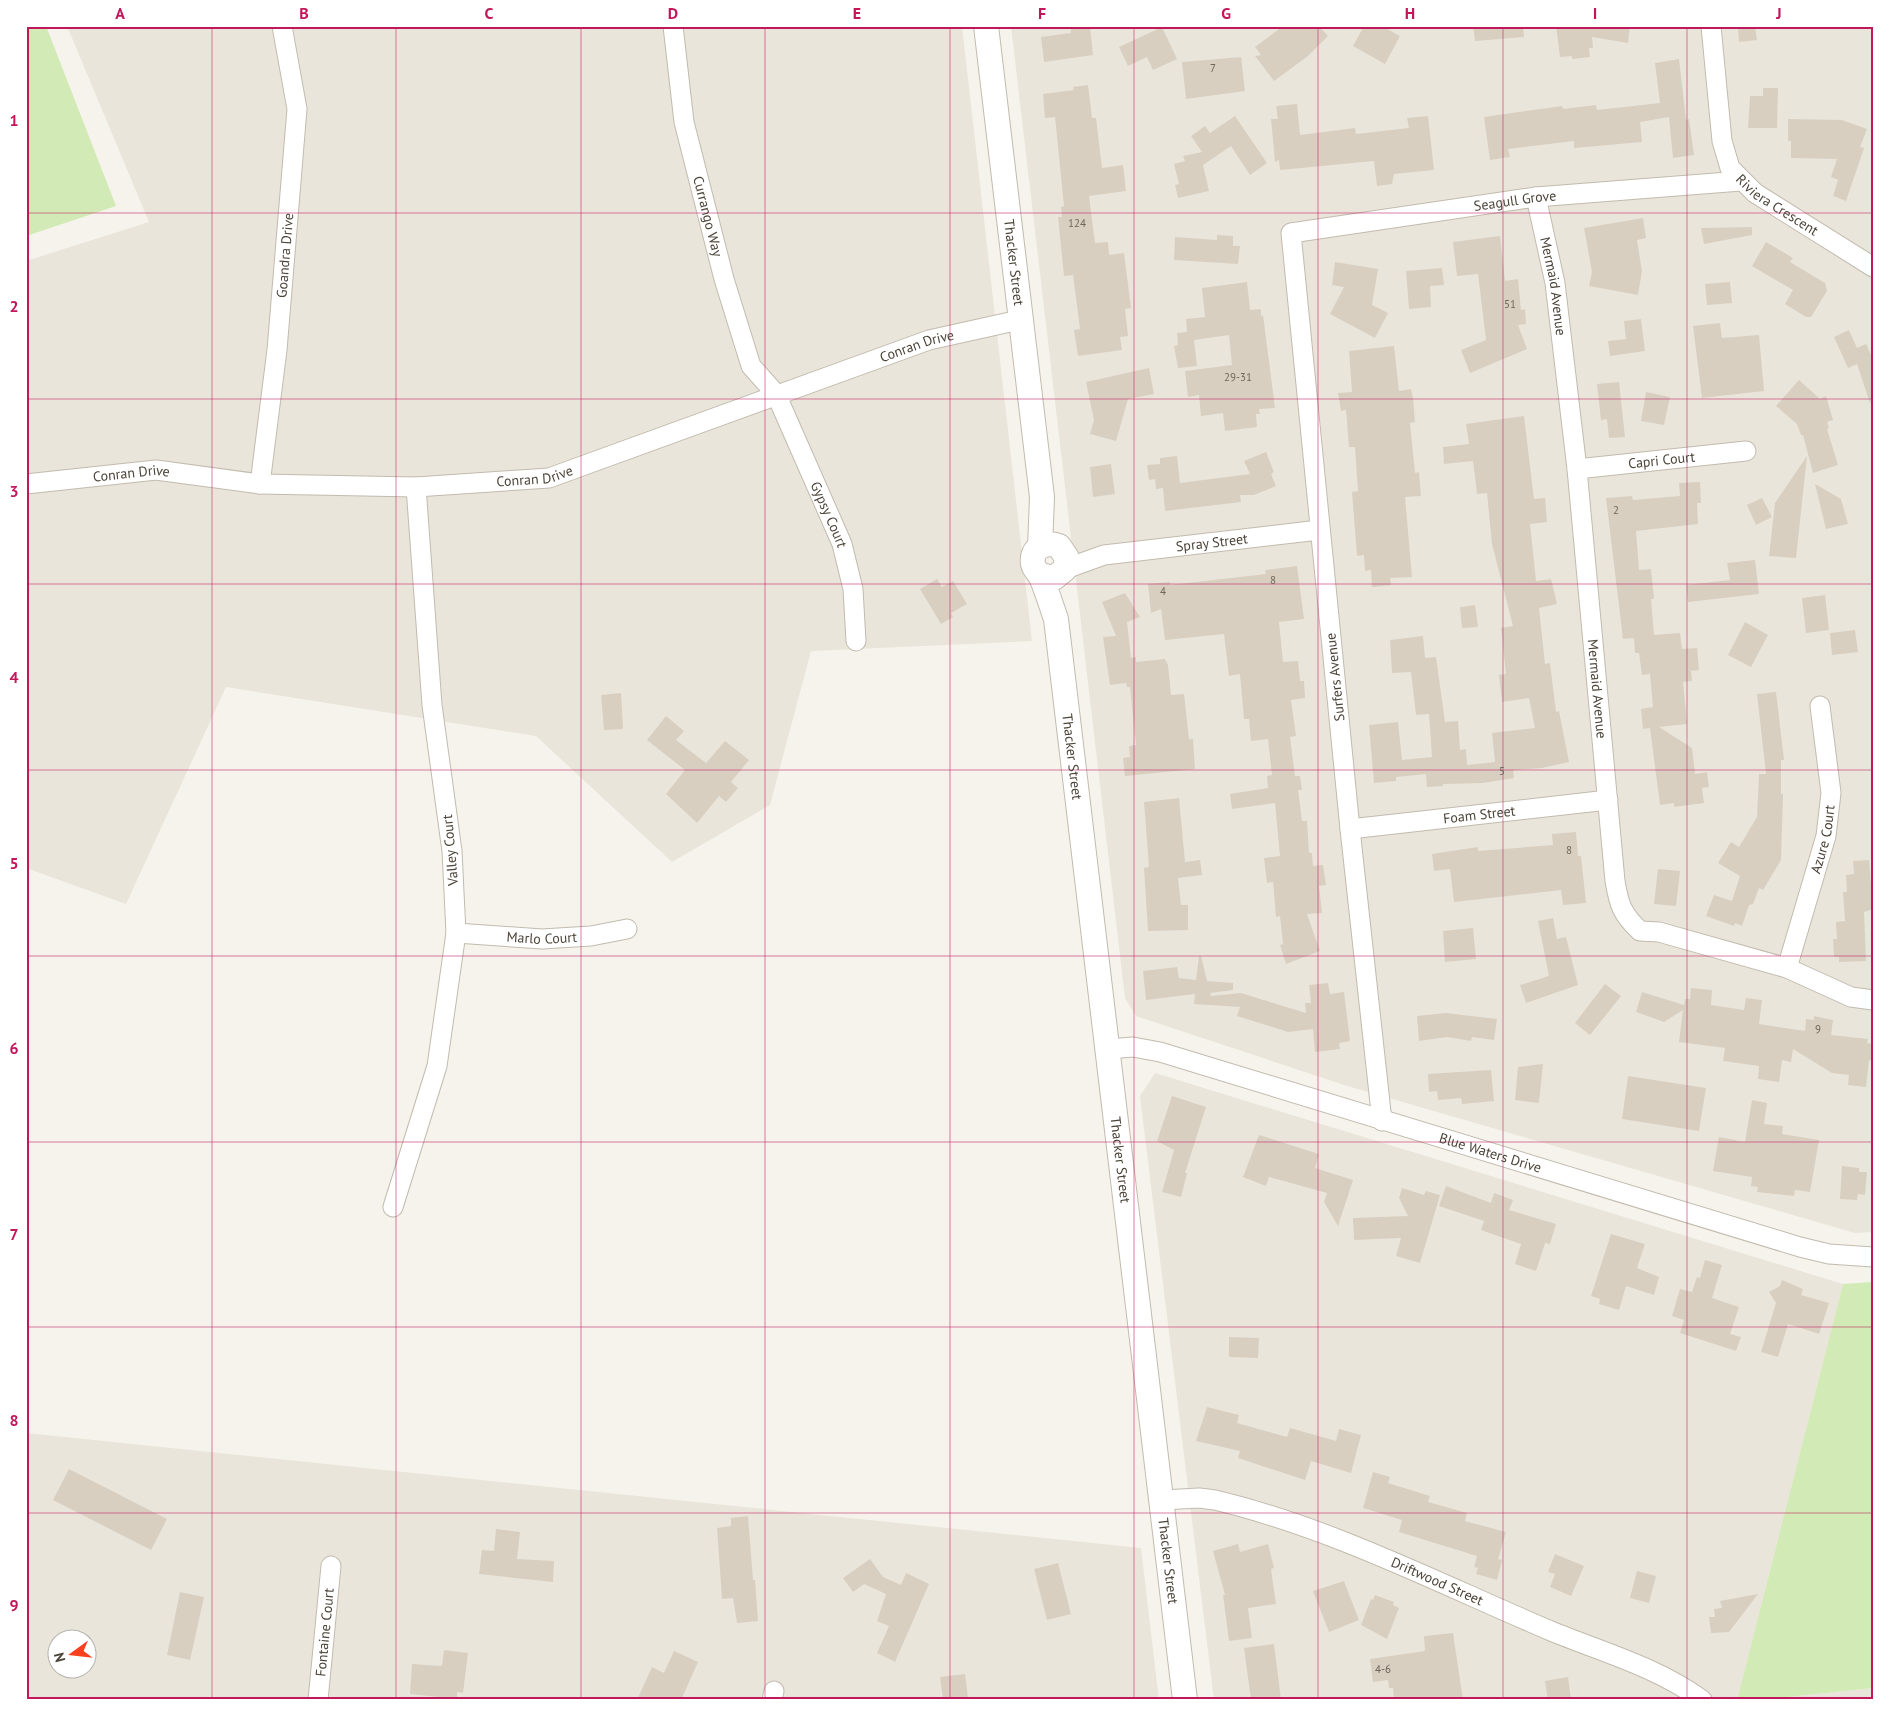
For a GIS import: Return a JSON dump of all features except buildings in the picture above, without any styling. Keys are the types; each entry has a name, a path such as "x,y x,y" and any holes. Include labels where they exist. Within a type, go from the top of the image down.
{"street":[{"name":"Goandra Drive","path":"260,484 277,350 296,108 282,26"},
{"name":"Currango Way","path":"673,26 684,122 724,279 750,366 776,394"},
{"name":"Thacker Street","path":"986,26 1019,320 1042,497 1055,560 1056,619 1185,1700"},
{"name":"Riviera Crescent","path":"1711,26 1725,154 1730,168 1741,182 1755,193 1873,266"},
{"name":"Seagull Grove","path":"1291,233 1536,197 1741,182"},
{"name":"Mermaid Avenue","path":"1536,197 1555,282 1577,469 1618,900 1625,917 1640,931 1659,932 1787,968 1851,997 1873,1000"},
{"name":"Surfers Avenue","path":"1291,233 1350,829 1382,1121"},
{"name":"Conran Drive","path":"26,484 156,470 260,484 416,487 549,478 929,340 1019,320"},
{"name":"Gypsy Court","path":"776,394 842,544 853,589 856,641"},
{"name":"Capri Court","path":"1577,469 1746,451"},
{"name":"Valley Court","path":"393,1206 437,1066 456,933 452,851 432,704 416,487"},
{"name":"Spray Street","path":"1055,560 1320,530"},
{"name":"Azure Court","path":"1787,968 1827,827 1831,793 1820,706"},
{"name":"Foam Street","path":"1350,829 1608,800"},
{"name":"Marlo Court","path":"456,933 542,939 591,936 627,929"},
{"name":"Blue Waters Drive","path":"1108,1049 1146,1048 1800,1247 1829,1254 1873,1257"},
{"name":"Driftwood Street","path":"1162,1500 1199,1498 1215,1500 1313,1529 1550,1630 1652,1670 1702,1700"},
{"name":"Fontaine Court","path":"318,1700 331,1566"}],"shaded area":[{"path":"67,26 962,26 1032,641 811,651 770,805 672,862 536,736 226,687 126,904 26,868 26,261 149,222"},
{"path":"1011,26 1873,26 1873,1232 1855,1233 1344,1085 1136,1016 1125,998"},
{"path":"1155,1073 1843,1284 1737,1700 1214,1700 1140,1096"},
{"path":"26,1433 1141,1548 1159,1700 26,1700"},
{"path":"1873,1688 1873,1700 1759,1700"}],"green space":[{"path":"26,26 46,26 116,206 26,236"},
{"path":"1873,1282 1873,1688 1759,1700 1737,1700 1843,1284"}]}
